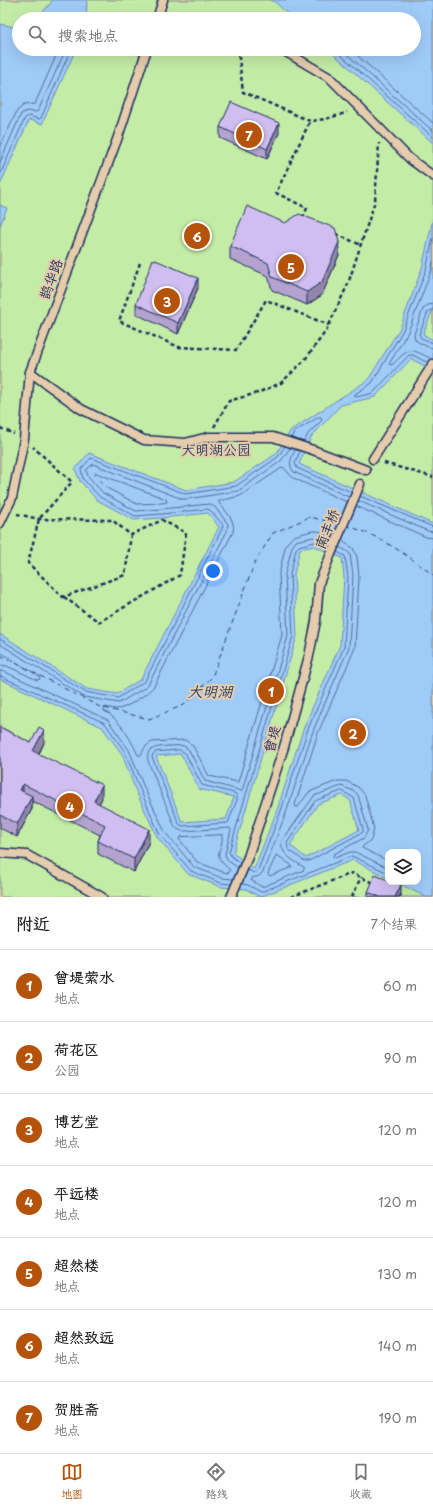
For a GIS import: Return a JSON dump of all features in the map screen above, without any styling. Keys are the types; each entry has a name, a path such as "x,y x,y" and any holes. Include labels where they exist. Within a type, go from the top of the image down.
{"lane":[{"path":"159,12 163,0"},
{"name":"鹊华路","path":"0,523 12,498 24,439 30,372 118,137 145,56"},
{"path":"293,56 330,78 410,159 433,176"},
{"path":"373,459 433,364"},
{"path":"30,372 81,409 144,440 185,443 208,438 273,436 366,470"},
{"name":"南丰桥","path":"319,583 360,484"},
{"name":"曾堤","path":"231,896 248,857 284,747 309,656 316,621 319,583"},
{"path":"0,853 27,855 102,897"}],"path":[{"path":"239,56 243,92 310,121 338,116 358,106"},
{"path":"309,221 302,218 307,208 276,192 310,121"},
{"path":"208,438 229,401 258,393 281,383 304,361 329,326 348,284 375,201 380,128"},
{"path":"335,233 361,245"},
{"path":"140,263 119,320 179,347 236,350 266,300 329,326"},
{"path":"0,428 24,439 72,482 39,519 28,563 63,597 99,622 180,575 186,533 162,520 131,535"},
{"path":"373,459 433,477"},
{"path":"6,511 39,519 112,520 131,535"},
{"path":"63,597 125,575 131,535"},
{"path":"291,897 352,873 376,884"},
{"path":"352,897 361,877"},
{"path":"397,894 404,897"}],"green space":[{"name":"大明湖公园","path":"0,0 433,0 433,897 0,897"}],"water":[{"path":"53,0 87,0 86,12 43,12"},
{"path":"271,0 433,0 433,143 336,56 421,56 421,12 286,12"},
{"path":"0,24 12,27 12,56 73,56 42,124 29,120 0,185"},
{"path":"0,205 7,208 0,226"},
{"name":"大明湖","path":"433,218 433,309 423,334 433,340 433,370 411,359 375,397 341,405 311,437 299,464 433,524 433,897 426,897 402,885 421,885 421,849 385,849 385,876 353,860 260,897 246,889 221,887 188,874 157,837 135,789 122,754 102,727 0,679 0,634 87,689 117,694 141,679 219,527 208,513 134,520 97,500 80,481 75,469 89,453 186,490 234,482 276,454 291,430 368,380 400,328 422,268","holes":["314,546 342,558 344,577 340,645 304,727 277,810 254,869 233,853 297,636 294,574 300,549","181,754 199,789 234,797 226,819 182,822 156,756","342,795 350,800 359,830 306,858 290,845 318,804"]}],"building":[{"path":"231,102 279,123 267,149 220,127"},
{"path":"247,206 285,223 299,214 335,228 339,242 322,282 307,292 272,277 268,263 230,246"},
{"path":"153,259 198,278 178,323 136,304"},
{"path":"0,727 31,743 39,727 44,730 33,751 102,785 94,801 149,829 134,859 98,841 105,825 23,784 20,790 32,796 17,824 0,815"},
{"path":"375,875 385,879 385,885 401,885 395,897 380,897 368,892"}],"ferry route":[{"path":"0,655 100,707 149,719 184,705 212,677 255,562 273,533 310,517 339,524"},
{"path":"346,526 380,539 403,553 433,575"}],"place":[{"name":"贺胜斋","path":"249,135"},
{"name":"超然致远","path":"197,236"},
{"name":"超然楼","path":"291,267"},
{"name":"博艺堂","path":"167,301"},
{"name":"曾堤萦水","path":"271,691"},
{"name":"荷花区","path":"353,733"},
{"name":"平远楼","path":"70,806"}]}
